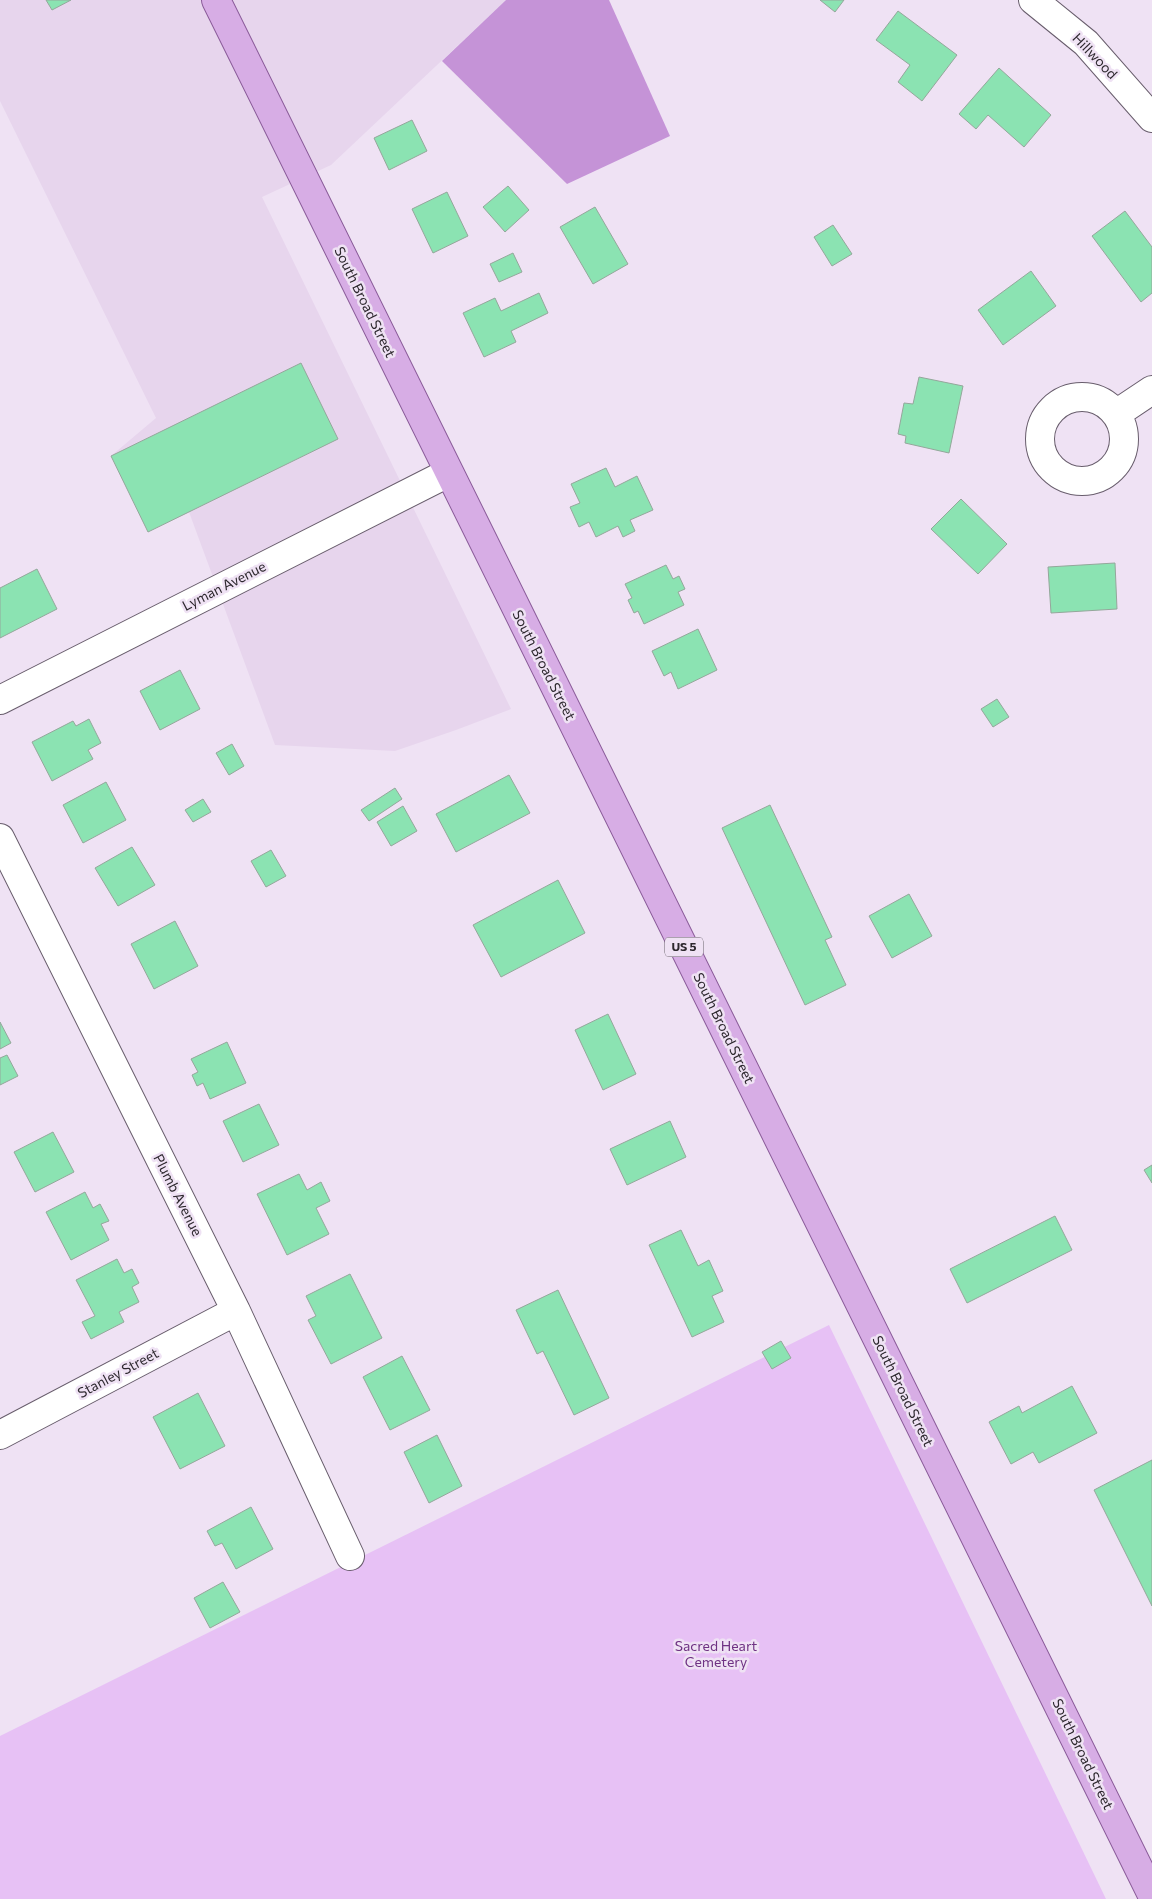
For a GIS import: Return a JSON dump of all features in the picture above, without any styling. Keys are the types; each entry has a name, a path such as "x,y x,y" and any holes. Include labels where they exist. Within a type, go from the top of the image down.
{"main road":[{"name":"South Broad Street","path":"216,0 1152,1895"}],"street":[{"name":"Hillwood","path":"1033,0 1086,43 1152,118"},
{"path":"1116,414 1152,390"},
{"name":"Lyman Avenue","path":"0,700 448,473"},
{"name":"Plumb Avenue","path":"0,838 236,1311 350,1556"},
{"name":"Stanley Street","path":"0,1435 236,1311"}],"shaded area":[{"path":"0,0 506,0 331,165 262,197 511,709 395,751 275,745 189,512 148,532 111,456 156,418 0,101"},
{"path":"506,0 609,0 670,136 567,184 442,61"}],"green space":[{"name":"Sacred Heart Cemetery","path":"829,1325 1106,1899 0,1899 0,1736"}],"building":[{"path":"46,0 71,0 52,10"},
{"path":"820,0 844,0 835,12"},
{"path":"898,11 957,55 922,101 898,82 910,65 876,40"},
{"path":"999,68 1051,115 1024,147 988,115 976,129 959,114"},
{"path":"412,120 427,151 389,170 374,138"},
{"path":"508,186 529,210 505,232 483,207"},
{"path":"447,192 468,236 433,253 412,209"},
{"path":"595,207 628,264 593,284 560,227"},
{"path":"1125,211 1152,247 1152,293 1141,302 1092,236"},
{"path":"833,225 852,254 832,266 814,237"},
{"path":"513,253 522,272 499,282 490,264"},
{"path":"1031,271 1056,306 1003,345 978,310"},
{"path":"539,293 548,313 511,331 516,342 484,357 463,313 495,298 501,311"},
{"path":"301,363 338,439 148,532 111,456"},
{"path":"919,377 963,386 949,453 905,443 906,436 898,434 904,403 913,404"},
{"path":"606,468 615,487 637,476 653,510 630,520 635,531 623,537 618,526 596,537 589,522 579,527 570,507 580,503 571,484"},
{"path":"961,499 1007,544 978,574 931,529"},
{"path":"1115,563 1117,609 1051,613 1048,567"},
{"path":"666,565 673,579 679,576 685,589 678,592 684,605 644,624 638,611 634,613 628,600 632,598 625,584"},
{"path":"37,569 57,609 0,638 0,588"},
{"path":"698,629 717,670 678,689 671,672 664,676 652,651"},
{"path":"180,670 200,709 160,730 140,691"},
{"path":"997,699 1009,717 993,727 981,709"},
{"path":"89,719 101,743 88,750 93,759 52,781 32,742 73,721 76,726"},
{"path":"232,744 244,766 229,775 216,753"},
{"path":"509,775 530,813 456,852 436,814"},
{"path":"106,782 126,820 83,843 63,805"},
{"path":"395,788 402,799 369,821 361,810"},
{"path":"203,799 211,812 193,822 185,810"},
{"path":"770,805 832,937 825,940 846,985 805,1005 722,828"},
{"path":"403,806 417,831 391,846 377,822"},
{"path":"132,847 155,885 118,906 95,868"},
{"path":"271,850 286,876 266,887 251,861"},
{"path":"558,880 585,933 501,977 473,925"},
{"path":"909,894 932,936 892,958 869,916"},
{"path":"175,921 198,966 154,989 131,944"},
{"path":"608,1014 636,1074 603,1090 575,1030"},
{"path":"0,1022 11,1043 0,1049"},
{"path":"227,1042 246,1083 210,1099 203,1083 197,1086 192,1075 198,1072 191,1059"},
{"path":"7,1055 18,1076 0,1085 0,1058"},
{"path":"259,1104 279,1145 243,1162 223,1121"},
{"path":"670,1121 686,1157 627,1185 610,1149"},
{"path":"53,1132 74,1172 35,1192 14,1152"},
{"path":"1152,1165 1152,1183 1144,1170"},
{"path":"299,1174 307,1190 321,1182 330,1201 316,1208 329,1234 287,1255 257,1194"},
{"path":"85,1192 93,1208 100,1204 109,1221 101,1224 109,1240 71,1260 46,1212"},
{"path":"1055,1216 1072,1250 967,1303 950,1269"},
{"path":"681,1230 698,1266 709,1260 723,1291 712,1296 724,1322 692,1337 649,1245"},
{"path":"117,1259 124,1273 132,1269 139,1283 132,1287 139,1302 119,1312 124,1322 91,1339 82,1322 95,1316 76,1280"},
{"path":"350,1274 382,1338 331,1364 308,1320 316,1316 306,1296"},
{"path":"558,1290 609,1398 574,1415 543,1351 537,1354 516,1310"},
{"path":"781,1341 791,1358 772,1369 762,1352"},
{"path":"402,1356 430,1410 390,1430 363,1377"},
{"path":"1072,1386 1097,1433 1039,1463 1033,1452 1011,1464 989,1422 1019,1406 1022,1413"},
{"path":"198,1393 225,1446 180,1469 153,1417"},
{"path":"437,1435 462,1486 429,1503 404,1452"},
{"path":"1152,1460 1152,1606 1094,1490"},
{"path":"251,1507 273,1549 236,1569 222,1543 215,1546 207,1531"},
{"path":"223,1582 240,1612 210,1628 194,1598"}]}
